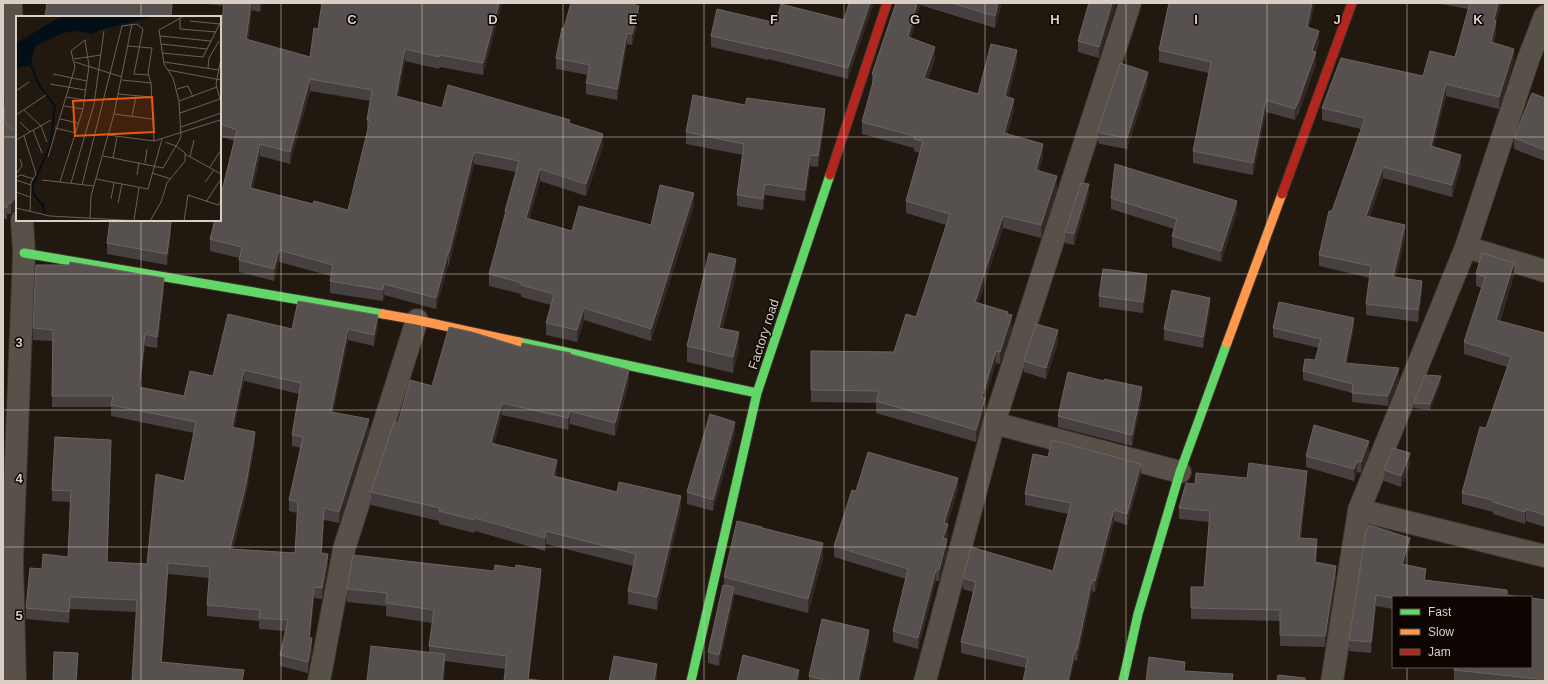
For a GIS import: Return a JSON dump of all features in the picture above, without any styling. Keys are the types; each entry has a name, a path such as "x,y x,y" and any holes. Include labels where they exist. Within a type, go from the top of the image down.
{"street":[{"path":"11,3 16,109"},
{"name":"Factory road","path":"691,681 757,393 886,3"},
{"path":"925,681 994,423 1130,3"},
{"path":"1123,681 1138,614 1180,472 1352,3"},
{"path":"1332,681 1359,510 1466,247 1536,62 1545,16"},
{"path":"15,681 12,560 24,252 22,221"},
{"path":"1466,247 1545,271"},
{"path":"24,252 417,320 757,393"},
{"path":"318,681 344,549 417,320"},
{"path":"994,423 1180,472"},
{"path":"1359,510 1545,556"}],"building":[{"path":"47,3 172,3 171,16 45,16"},
{"path":"224,3 251,3 246,39 310,57 314,28 318,29 322,3 499,3 483,63 440,55 439,57 405,49 396,96 442,108 448,85 570,120 569,123 603,134 586,184 540,169 526,218 572,231 579,206 651,225 660,185 694,193 651,329 584,308 577,330 546,323 554,294 489,274 519,161 474,152 449,253 436,298 384,284 383,290 330,281 333,265 279,250 274,269 239,260 242,247 210,239 215,221 221,221 221,195 237,130 221,124 221,31","holes":["310,79 372,90 367,120 370,121 348,210 314,201 313,204 250,188 260,144 290,152"]},
{"path":"571,3 629,3 639,6 632,34 627,33 617,89 586,83 590,65 556,58 562,28 564,28"},
{"path":"849,3 870,3 848,68 768,48 711,36 717,9 776,23 781,4 844,20"},
{"path":"896,3 917,3 908,37 935,47 924,78 978,94 991,44 1017,50 1005,96 1014,99 1004,133 1043,144 1036,170 1057,176 1041,225 1003,216 975,302 1008,312 1007,314 1012,315 1000,352 996,351 982,397 985,398 976,430 876,401 879,391 811,390 811,351 894,352 906,314 916,317 950,214 906,201 923,141 914,139 914,136 862,122 875,75 872,74"},
{"path":"952,3 998,3 995,16"},
{"path":"1089,3 1112,3 1099,47 1078,41"},
{"path":"1169,3 1312,3 1307,27 1319,31 1312,51 1316,52 1298,103 1295,109 1266,100 1253,163 1193,151 1211,62 1159,50"},
{"path":"1470,3 1498,3 1494,20 1496,21 1491,42 1514,49 1499,97 1446,84 1431,146 1461,155 1452,185 1383,167 1366,216 1405,225 1393,277 1422,281 1418,310 1366,304 1371,266 1319,255 1329,211 1332,211 1365,118 1322,108 1341,58 1423,76 1430,51 1455,57"},
{"path":"1120,63 1148,72 1127,138 1100,133 1098,131"},
{"path":"3,92 5,119 7,125 16,130 16,198 11,203 7,203 7,208 3,207"},
{"path":"1532,93 1545,98 1545,150 1514,138"},
{"path":"693,95 745,105 747,98 825,109 818,156 810,155 805,190 765,184 763,199 737,195 744,144 686,132"},
{"path":"1115,164 1237,201 1221,251 1172,236 1177,219 1111,198"},
{"path":"1081,183 1089,184 1074,234 1065,232"},
{"path":"110,221 171,222 167,254 107,243"},
{"path":"709,253 736,259 719,328 739,332 733,357 687,346"},
{"path":"1482,253 1514,263 1496,320 1545,333 1545,515 1526,509 1525,512 1493,502 1493,500 1462,493 1480,427 1486,428 1511,357 1464,342 1485,277 1476,274"},
{"path":"70,262 164,278 157,337 145,334 139,387 184,396 190,371 213,376 228,314 292,329 298,301 378,315 374,335 348,329 331,412 369,419 339,512 324,508 321,553 328,554 322,588 314,587 309,638 312,638 308,662 280,655 288,620 259,618 260,610 207,605 210,567 168,563 161,662 244,670 242,681 132,681 137,600 70,597 69,612 26,608 30,568 42,569 43,554 68,557 71,491 52,490 55,437 111,440 107,562 147,564 156,474 184,481 196,422 111,405 113,396 52,396 53,330 33,328 36,265 69,265","holes":["244,370 301,383 292,435 303,437 289,500 298,502 295,553 230,549 246,484 255,432 232,427"]},
{"path":"1103,269 1147,274 1143,302 1099,296"},
{"path":"1172,290 1210,298 1203,337 1164,329"},
{"path":"1279,302 1354,318 1345,363 1399,368 1388,396 1352,393 1353,384 1303,371 1305,359 1315,360 1321,339 1273,328"},
{"path":"1036,324 1058,330 1046,368 1024,361"},
{"path":"449,327 472,332 521,347 522,343 571,353 570,354 629,370 615,423 570,411 568,418 502,403 491,443 557,460 553,476 617,492 619,482 681,496 657,597 628,591 636,554 546,531 545,538 475,518 474,520 439,511 440,508 371,492 394,422 398,423 410,380 432,386"},
{"path":"1068,372 1104,381 1104,379 1142,387 1132,435 1058,416"},
{"path":"1425,375 1441,376 1430,404 1414,403"},
{"path":"710,414 735,422 713,500 687,492"},
{"path":"1314,425 1369,441 1361,462 1357,461 1354,469 1306,456"},
{"path":"1052,440 1141,464 1127,514 1114,510 1095,581 1092,580 1077,650 1075,650 1068,681 1023,681 1028,658 961,642 976,582 963,578 971,547 1053,571 1071,503 1025,494 1033,454 1048,457"},
{"path":"1393,448 1410,453 1401,476 1384,470"},
{"path":"868,452 958,478 944,523 948,524 943,538 947,539 939,570 936,570 918,638 893,631 908,569 834,546 852,490 856,491"},
{"path":"1249,463 1307,471 1299,538 1317,539 1315,562 1336,566 1325,636 1280,635 1280,610 1191,608 1191,587 1204,587 1210,511 1179,508 1186,483 1195,484 1196,473 1247,478"},
{"path":"737,521 823,543 808,599 724,577"},
{"path":"1369,525 1410,538 1402,564 1426,569 1424,580 1507,590 1507,595 1515,596 1392,596 1392,598 1376,595 1371,642 1349,640 1366,532"},
{"path":"353,555 494,571 495,565 515,568 516,565 541,569 528,679 545,681 504,681 507,656 429,646 434,610 386,603 387,593 347,589"},
{"path":"723,585 734,587 719,655 708,652"},
{"path":"1532,598 1545,600 1545,681 1539,681 1539,679 1454,670 1454,668 1532,668"},
{"path":"822,619 869,630 858,681 830,681 809,676"},
{"path":"371,646 445,654 442,681 367,681"},
{"path":"54,652 78,653 76,681 53,681"},
{"path":"743,655 799,670 796,681 737,680"},
{"path":"614,656 657,664 654,681 609,681"},
{"path":"1149,657 1185,662 1184,671 1233,674 1232,681 1146,681"},
{"path":"1278,675 1305,678 1305,681 1277,681"}],"traffic: fast":[{"path":"691,681 757,393 830,175"},
{"path":"24,253 383,314"},
{"path":"519,342 757,393"},
{"path":"1123,681 1138,614 1180,472 1227,343"}],"traffic: slow":[{"path":"1227,343 1282,194"},
{"path":"383,314 519,342"}],"traffic: jam":[{"path":"830,175 887,3"},
{"path":"1282,194 1352,3"}]}
